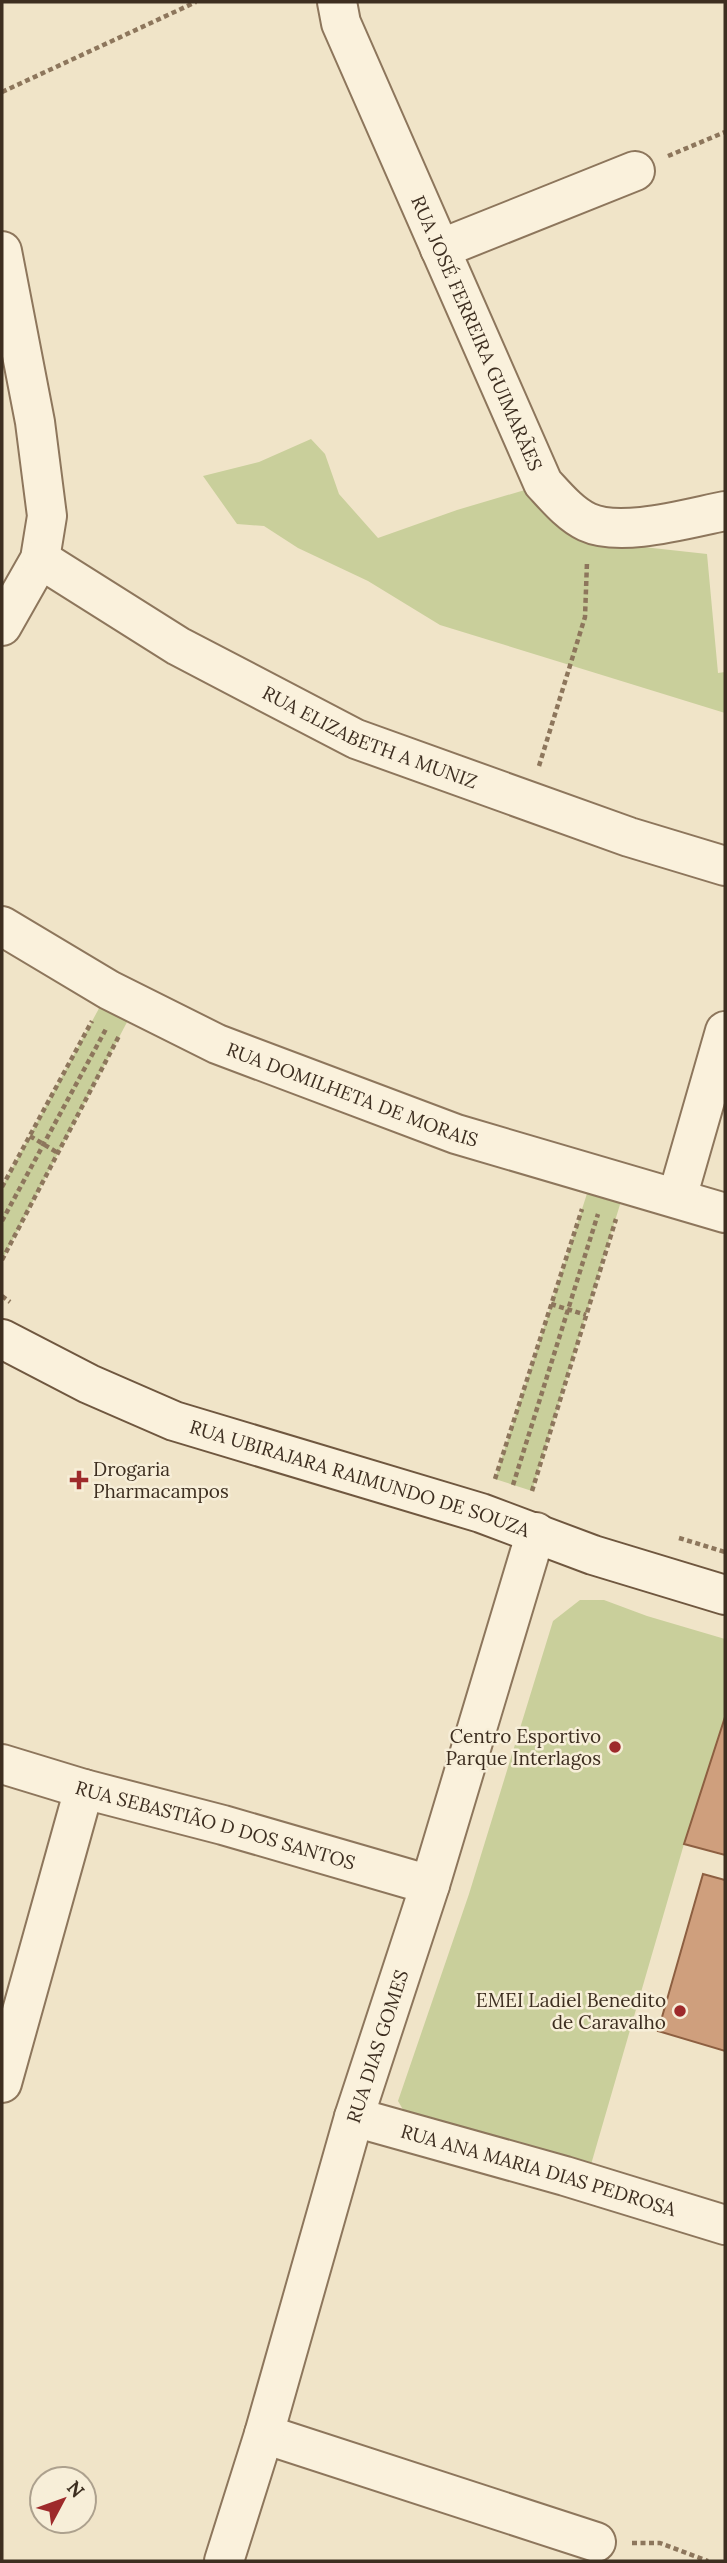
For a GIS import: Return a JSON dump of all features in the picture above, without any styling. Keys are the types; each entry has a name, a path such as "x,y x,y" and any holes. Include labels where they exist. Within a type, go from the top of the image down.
{"street":[{"name":"RUA JOSÉ FERREIRA GUIMARÃES","path":"337,2 341,23 543,483 563,505 588,522 627,529 725,511"},
{"path":"440,249 635,171"},
{"path":"2,251 35,422 47,516 40,559 2,626"},
{"name":"RUA ELIZABETH A MUNIZ","path":"40,559 178,646 356,739 629,837 725,866"},
{"name":"RUA DOMILHETA DE MORAIS","path":"2,926 123,997 216,1044 443,1129 725,1213"},
{"path":"677,1198 725,1031"},
{"name":"RUA UBIRAJARA RAIMUNDO DE SOUZA","path":"2,1339 89,1384 174,1422 481,1513 593,1555 725,1595"},
{"name":"RUA DIAS GOMES","path":"224,2561 264,2434 354,2117 430,1885 536,1532"},
{"name":"RUA SEBASTIÃO D DOS SANTOS","path":"2,1764 430,1885"},
{"path":"2,2083 84,1789"},
{"name":"RUA ANA MARIA DIAS PEDROSA","path":"354,2117 565,2176 725,2225"},
{"path":"264,2434 596,2542"}],"path":[{"path":"2,92 196,2"},
{"path":"635,171 725,132"},
{"path":"528,802 585,617 588,522"},
{"path":"2,1187 30,1136 123,997"},
{"path":"2,1222 123,997"},
{"path":"2,1260 58,1153 123,997"},
{"path":"30,1136 58,1153"},
{"path":"495,1479 551,1304 609,1180"},
{"path":"513,1485 609,1180"},
{"path":"543,1495 532,1491 586,1315 609,1180"},
{"path":"551,1304 586,1315"},
{"path":"677,1538 725,1552"},
{"path":"596,2542 660,2543 708,2561"}],"green space":[{"path":"311,439 325,454 339,494 378,538 457,510 535,487 616,544 707,554 718,673 725,672 725,713 440,625 368,581 298,548 264,526 237,524 203,476 259,462"},
{"path":"109,990 136,1005 2,1260 2,1187"},
{"path":"593,1175 626,1185 532,1491 495,1479"},
{"path":"580,1600 604,1600 725,1639 725,1717 684,1844 590,2168 405,2113 398,2101 469,1894 553,1621"}],"building":[{"path":"725,1717 725,1855 684,1844"},
{"path":"703,1874 725,1880 725,2051 658,2031"}],"place":[{"name":"Drogaria Pharmacampos","path":"79,1480"},
{"name":"Centro Esportivo Parque Interlagos","path":"615,1747"},
{"name":"EMEI Ladiel Benedito de Caravalho","path":"680,2011"}]}
